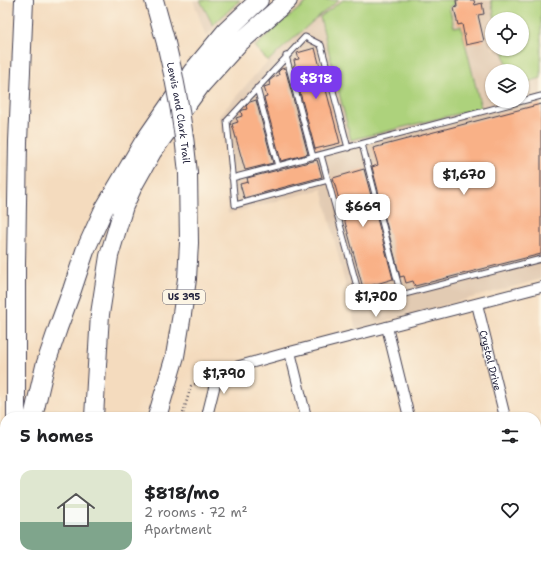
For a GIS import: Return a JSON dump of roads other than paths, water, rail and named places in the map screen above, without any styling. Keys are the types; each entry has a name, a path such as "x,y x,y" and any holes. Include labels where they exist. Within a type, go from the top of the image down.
{"highway":[{"path":"16,412 18,157 24,0"},
{"name":"Lewis and Clark Trail","path":"154,0 174,78 185,137 188,173 189,244 187,279 175,356 158,412"},
{"path":"34,412 45,366 84,251 104,209 143,143 192,72 226,31 259,0"},
{"path":"94,412 100,314 109,256 124,206 134,184 152,152 201,85 238,44 288,0"}],"street":[{"path":"208,412 218,374 290,352 541,287"},
{"name":"Crystal Drive","path":"477,304 504,412"},
{"path":"387,327 408,412"},
{"path":"290,352 305,412"}],"lane":[{"path":"328,180 235,205 227,121 304,37 321,46 348,148"},
{"path":"286,56 313,157"},
{"path":"257,88 278,166"},
{"path":"232,178 541,96"},
{"path":"362,144 401,295"},
{"path":"321,155 362,305 541,259"}]}
